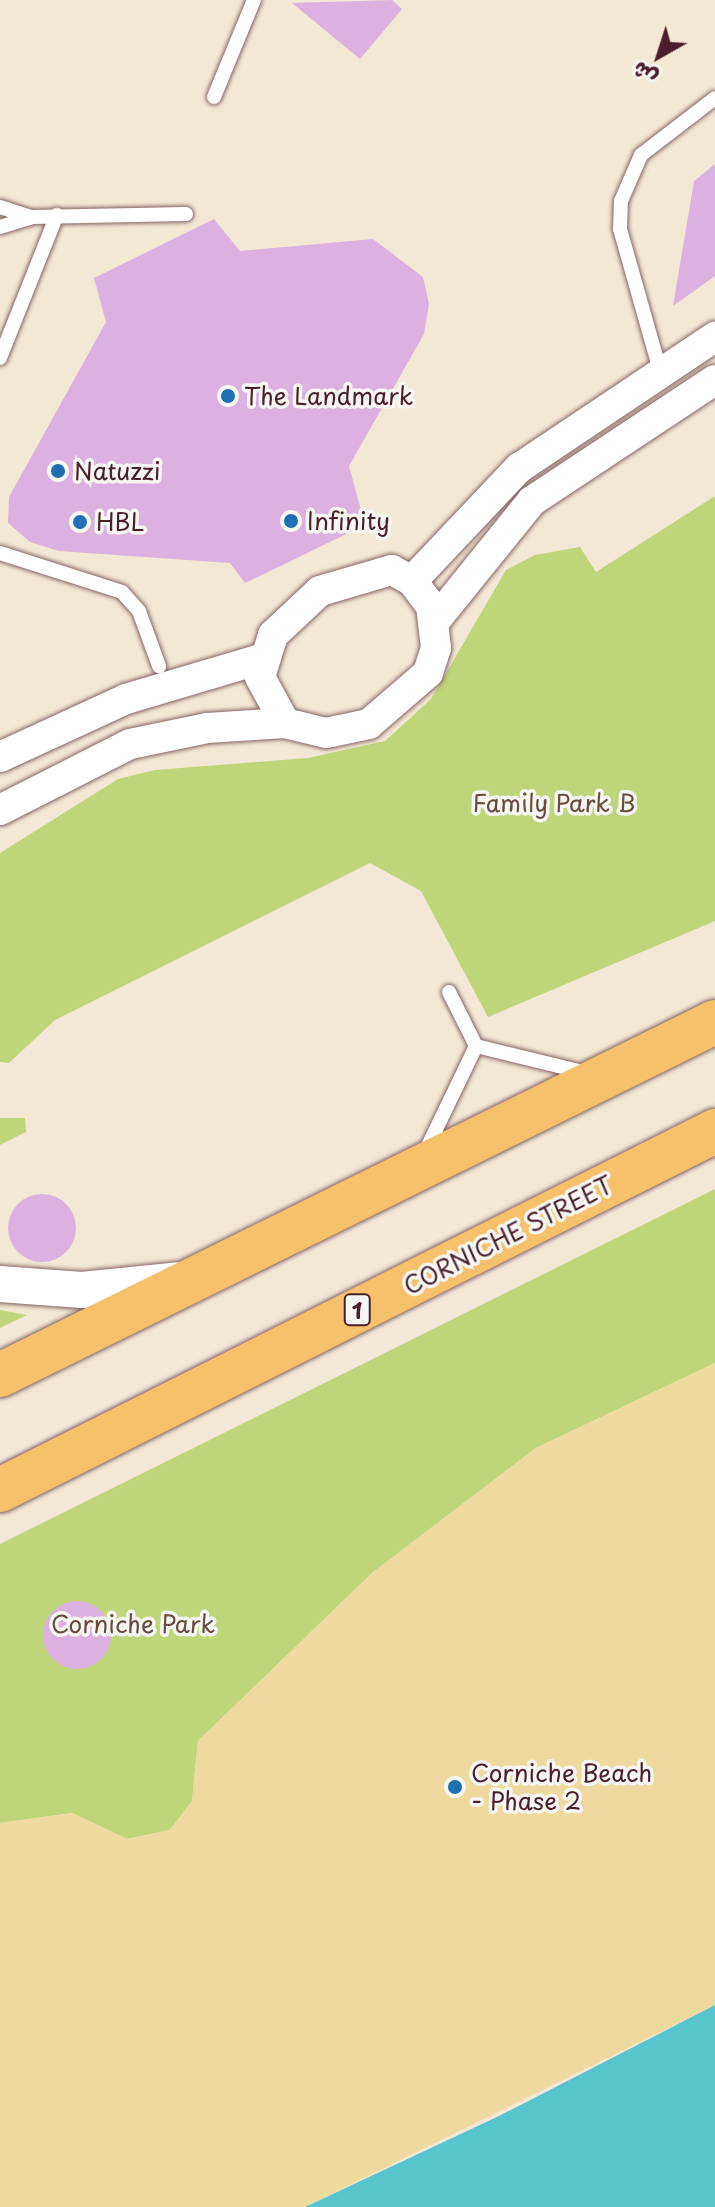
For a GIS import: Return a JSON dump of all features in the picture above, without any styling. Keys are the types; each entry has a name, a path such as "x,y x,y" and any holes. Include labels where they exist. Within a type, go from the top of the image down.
{"highway":[{"path":"0,1375 187,1280 715,1022"},
{"name":"CORNICHE STREET","path":"0,1490 715,1131"}],"street":[{"path":"412,581 519,468 715,337"},
{"path":"0,810 130,744 207,728 285,723 348,731 388,713 428,673 435,621 532,501 715,380"},
{"path":"285,723 263,695 261,659 281,624 332,585 380,569 412,581 435,621"},
{"path":"0,757 126,699 261,659"},
{"path":"0,1284 69,1290 187,1280"}],"lane":[{"path":"214,97 254,0"},
{"path":"661,374 620,229 621,201 641,155 715,98"},
{"path":"0,207 32,217"},
{"path":"0,227 32,217 57,215 186,214"},
{"path":"0,358 57,215"},
{"path":"0,553 122,592 139,611 159,666"},
{"path":"449,992 476,1046 541,1066 610,1075"},
{"path":"410,1172 450,1112 476,1046"}],"green space":[{"name":"Family Park B","path":"715,496 715,921 488,1017 421,891 370,863 55,1020 9,1063 0,1062 0,853 118,779 155,770 308,758 385,741 431,699 506,570 535,555 580,547 596,572"},
{"path":"0,1118 25,1118 26,1132 0,1145"},
{"name":"Corniche Park","path":"715,1189 715,1363 536,1448 372,1573 198,1741 192,1801 170,1830 127,1839 72,1813 0,1823 0,1544"},
{"path":"0,1310 27,1315 0,1328"}],"sand":[{"name":"Corniche Beach - Phase 2","path":"715,1363 715,2005 305,2207 0,2207 0,1823 72,1813 127,1839 170,1830 192,1801 198,1741 372,1573 536,1448"}],"water":[{"path":"715,2005 715,2207 305,2207 499,2116"}],"building":[{"path":"392,0 402,9 360,59 292,3"},
{"path":"715,164 715,276 673,306 694,181"},
{"path":"214,219 240,251 373,239 423,277 429,304 424,334 349,466 365,525 245,583 230,563 59,551 30,542 8,523 9,497 106,322 94,278"},
{"path":"42,1194 55,1196 66,1204 74,1215 74,1241 66,1252 55,1260 42,1262 29,1260 18,1252 10,1241 8,1228 10,1215 18,1204 29,1196"},
{"path":"77,1601 101,1611 111,1635 101,1659 77,1669 53,1659 43,1635 53,1611"}],"place":[{"name":"The Landmark","path":"228,396"},
{"name":"Natuzzi","path":"58,471"},
{"name":"Infinity","path":"291,521"},
{"name":"HBL","path":"80,522"},
{"name":"Corniche Beach - Phase 2","path":"455,1787"}]}
